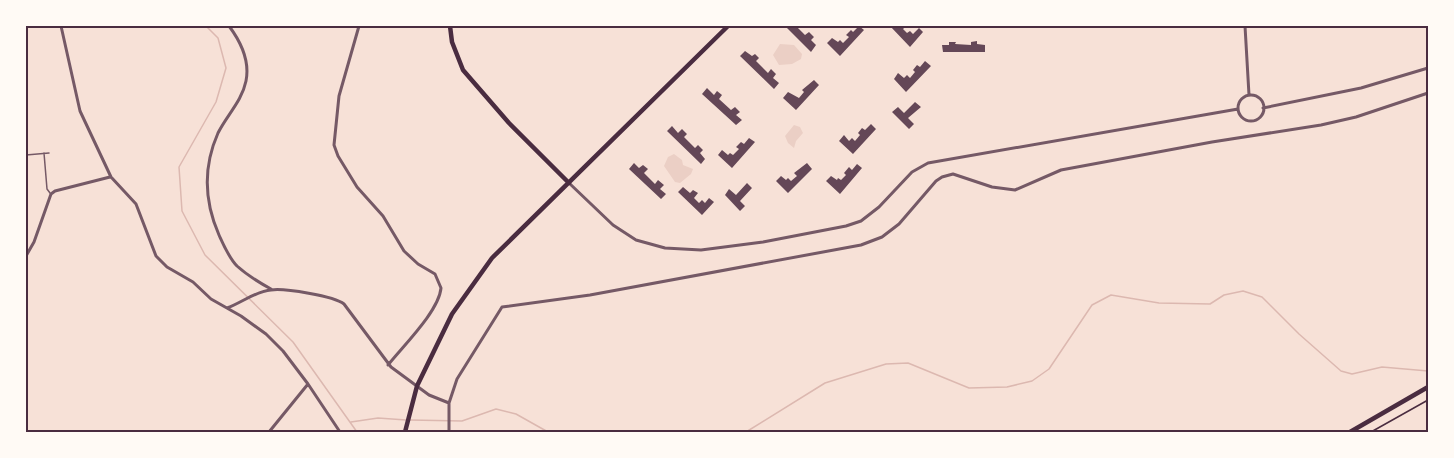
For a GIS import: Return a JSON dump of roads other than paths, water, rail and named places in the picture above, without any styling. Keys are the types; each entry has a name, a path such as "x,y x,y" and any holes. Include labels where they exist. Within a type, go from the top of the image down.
{"main road":[{"path":"450,26 452,42 463,70 509,123 569,183"},
{"path":"406,431 417,386 452,314 492,258 728,26"},
{"path":"1350,432 1428,387"}],"street":[{"path":"61,26 80,111 111,177 136,204 156,256 161,262 193,282 211,299 242,316 266,334 283,351 308,384 340,432"},
{"path":"230,26 244,52 247,65 246,80 239,100 218,133 215,142 207,176 208,199 215,226 230,257 240,268 272,289"},
{"path":"359,26 339,96 334,145 357,187 383,216 407,255 435,274 440,283 441,293 436,304 388,365"},
{"path":"1245,26 1249,95"},
{"path":"1263,108 1361,88 1428,68"},
{"path":"449,432 449,403 457,379 502,307 590,295 861,245 882,237 899,224 942,177 952,174 992,187 1015,190 1061,170 1212,142 1321,125 1356,117 1428,93"},
{"path":"1249,95 1258,97 1263,108 1260,116 1249,121 1241,117 1238,109 1240,102 1249,95"},
{"path":"569,183 613,225 636,240 665,248 701,250 763,242 846,226 861,220 879,207 912,172 928,163 1238,109"},
{"path":"26,256 34,242 51,194 111,177"},
{"path":"226,308 272,289 326,296 339,300 388,365 429,395 449,403"},
{"path":"269,432 308,384"}],"lane":[{"path":"44,153 47,189 51,194"},
{"path":"26,155 49,153"}],"waterway":[{"path":"206,26 218,38 226,68 216,102 179,167 182,211 205,255 293,342 357,432"},
{"path":"746,432 825,383 886,364 908,363 969,388 1007,387 1032,381 1049,369 1092,305 1111,295 1159,303 1210,304 1224,295 1243,291 1262,297 1341,371 1352,374 1382,367 1428,371"},
{"path":"410,420 462,421 496,409 516,414 548,432"},
{"path":"351,422 378,418 406,420"}]}
